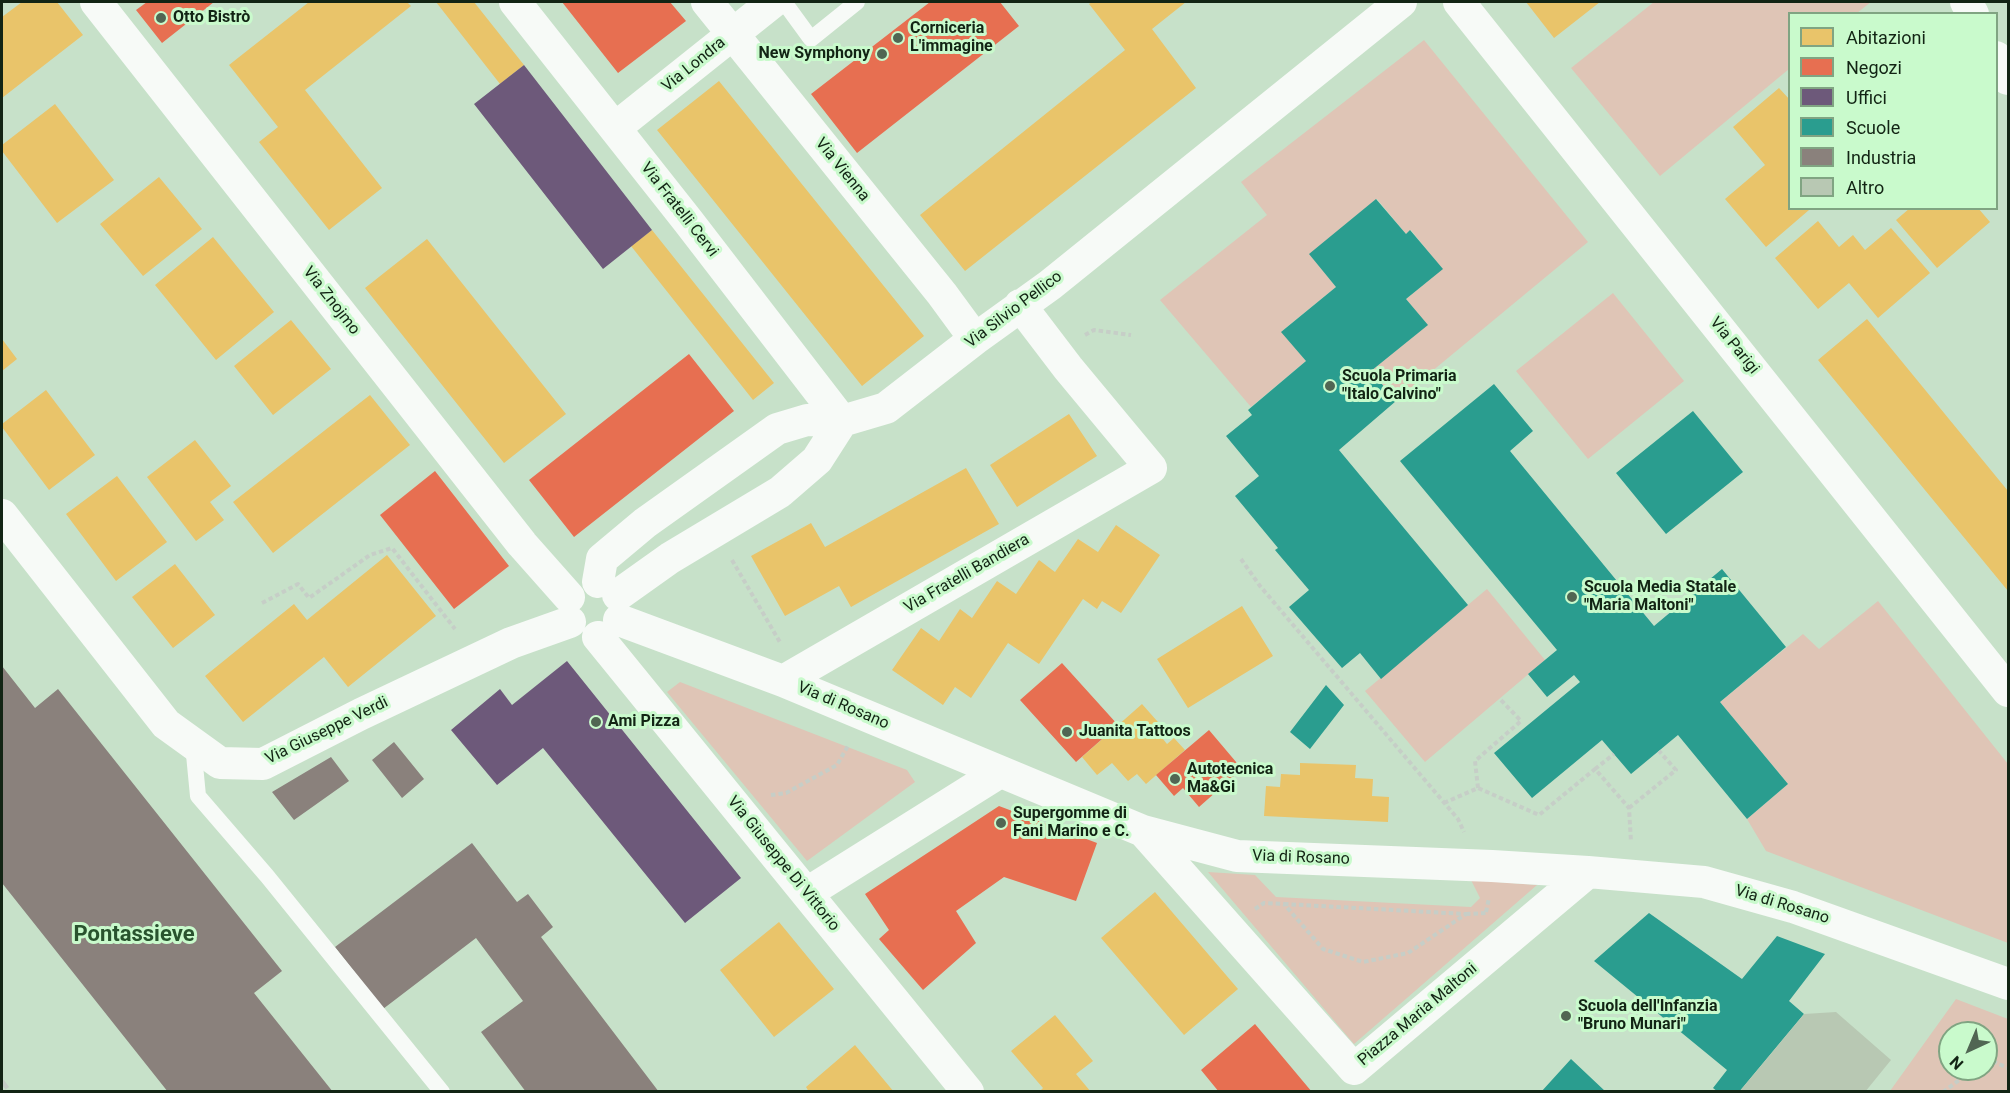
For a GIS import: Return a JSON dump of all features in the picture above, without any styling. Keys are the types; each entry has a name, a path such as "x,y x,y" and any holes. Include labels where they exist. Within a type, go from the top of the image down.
{"street":[{"name":"Via Znojmo","path":"96,2 517,537 570,610 577,631 585,635 608,608"},
{"name":"Via Fratelli Cervi","path":"514,2 615,128 842,421"},
{"name":"Via Vienna","path":"707,2 942,294 975,339"},
{"name":"Via Londra","path":"615,128 773,2"},
{"name":"Via Silvio Pellico","path":"608,608 602,559 645,523 777,429 807,420 842,421 886,408 1020,305 1050,285 1401,2"},
{"name":"Via Parigi","path":"1459,2 2008,691"},
{"path":"1998,61 2008,79"},
{"name":"Via Fratelli Bandiera","path":"783,681 1151,468 1068,368 1020,305"},
{"path":"608,608 670,558 780,492 817,460 842,421"},
{"name":"Via Giuseppe Verdi","path":"2,515 166,724 220,764 263,764 361,714 511,643 570,610 582,584 589,582 608,608"},
{"name":"Via di Rosano","path":"608,608 1143,831 1237,856 1588,872 1704,882 1793,907 2008,984"},
{"name":"Via Giuseppe Di Vittorio","path":"608,608 807,893 968,1092"},
{"path":"807,893 1000,772"},
{"name":"Piazza Maria Maltoni","path":"1143,831 1354,1069 1588,872"}],"lane":[{"path":"784,2 811,39 857,2"},
{"path":"193,743 198,796 267,876 442,1092"}],"path":[{"path":"1084,335 1094,330 1131,335"},
{"path":"262,603 298,584 309,598 370,555 392,548 455,629"},
{"path":"727,552 783,647"},
{"path":"1241,559 1260,586 1458,819 1466,834"},
{"path":"1478,788 1475,761 1521,722 1499,698"},
{"path":"768,795 786,794 837,765 849,744"},
{"path":"1629,808 1676,770 1659,751"},
{"path":"1444,803 1478,788 1539,815 1614,754"},
{"path":"1595,769 1629,808 1631,848"},
{"path":"1250,914 1264,903 1466,914 1486,912 1494,916"},
{"path":"1284,904 1323,949 1363,962 1408,953 1466,914"},
{"path":"1944,1092 1958,1081"}],"shaded area":[{"path":"1654,2 1871,2 1858,12 1788,12 1788,70 1660,176 1571,68"},
{"path":"1424,40 1588,242 1396,401 1371,371 1427,325 1406,299 1442,269 1411,230 1406,234 1377,199 1310,254 1336,287 1282,331 1306,361 1251,407 1160,300 1267,215 1241,182"},
{"path":"1613,293 1684,381 1588,459 1516,371"},
{"path":"1487,589 1545,660 1425,762 1365,691"},
{"path":"1878,601 2008,764 2008,943 1766,851 1747,819 1788,784 1720,702 1803,634 1819,649"},
{"path":"680,682 907,770 915,782 807,861 667,692"},
{"path":"1208,872 1255,875 1276,897 1471,907 1480,898 1471,880 1537,885 1354,1044"},
{"path":"1956,999 2008,1019 2008,1091 1890,1091 1938,1024 1938,1081 1998,1081 1998,1021 1940,1021"}],"building: Abitazioni":[{"path":"22,2 57,2 83,35 2,98 2,17"},
{"path":"309,2 407,2 411,6 305,90 382,188 329,230 259,142 278,127 229,65"},
{"path":"436,2 474,2 524,65 500,84"},
{"path":"1092,2 1186,2 1152,29 1196,88 965,271 920,215 1125,50 1089,4"},
{"path":"1526,2 1600,2 1554,38"},
{"path":"719,81 924,336 862,386 657,130"},
{"path":"1779,88 1788,98 1788,210 1809,210 1766,247 1725,199 1765,165 1733,127"},
{"path":"55,104 114,180 57,223 2,151 2,145"},
{"path":"159,177 202,229 143,276 100,224"},
{"path":"1908,210 1980,210 1990,222 1937,268 1896,220"},
{"path":"1818,221 1839,247 1853,235 1865,250 1891,228 1930,273 1878,318 1849,283 1818,309 1775,258"},
{"path":"652,230 774,383 753,400 631,246"},
{"path":"213,237 274,312 216,360 155,285"},
{"path":"427,239 566,414 504,463 365,288"},
{"path":"1867,319 2008,491 2008,591 1818,360"},
{"path":"291,320 331,369 273,415 234,366"},
{"path":"2,339 17,359 2,371"},
{"path":"46,390 95,455 49,490 2,427 2,424"},
{"path":"370,395 410,445 273,553 233,502"},
{"path":"1069,414 1097,456 1017,507 990,465"},
{"path":"195,440 231,486 210,502 224,520 196,541 147,477"},
{"path":"966,468 999,524 851,607 839,586 785,616 751,556 811,523 825,547"},
{"path":"117,476 167,542 116,581 66,514"},
{"path":"1116,525 1160,555 1121,613 1102,601 1097,609 1083,599 1039,664 1008,643 971,698 955,687 943,705 892,670 921,628 939,641 960,609 972,618 997,581 1016,594 1039,560 1055,572 1078,539 1098,552"},
{"path":"387,555 436,616 348,687 324,657 243,722 205,676 294,604 307,620"},
{"path":"175,564 215,615 173,648 132,597"},
{"path":"1242,606 1273,656 1188,708 1157,659"},
{"path":"1142,704 1165,730 1159,734 1167,744 1174,738 1185,750 1146,784 1137,774 1128,781 1112,763 1097,775 1082,757"},
{"path":"1300,763 1356,765 1355,778 1373,779 1372,796 1389,797 1388,822 1264,816 1266,786 1280,787 1281,774 1300,775"},
{"path":"1155,892 1238,989 1184,1035 1101,938"},
{"path":"779,922 834,989 774,1037 720,970"},
{"path":"1055,1015 1093,1061 1076,1074 1091,1092 1039,1092 1043,1088 1011,1051"},
{"path":"855,1045 894,1092 809,1092 806,1087"}],"building: Negozi":[{"path":"147,2 214,2 162,43 136,10"},
{"path":"562,2 670,2 686,21 618,73"},
{"path":"930,2 1000,2 1019,26 857,153 811,94"},
{"path":"689,354 734,411 574,537 529,480"},
{"path":"435,471 509,566 454,609 380,515"},
{"path":"1062,663 1118,725 1076,762 1020,700"},
{"path":"1209,730 1242,769 1199,807 1183,788 1174,796 1156,775"},
{"path":"999,806 1097,843 1076,901 1004,877 956,911 976,943 923,990 879,939 889,930 865,894"},
{"path":"1255,1024 1312,1092 1219,1092 1201,1070"}],"building: Uffici":[{"path":"524,65 652,230 603,269 474,104"},
{"path":"567,661 741,878 685,923 543,748 497,785 451,730 500,689 512,705"}],"building: Scuole":[{"name":"Scuola Primaria \"Italo Calvino\"","path":"1376,199 1406,234 1410,230 1443,269 1406,299 1428,325 1371,371 1396,401 1339,450 1468,605 1381,679 1360,653 1342,668 1289,607 1309,590 1275,550 1278,548 1235,496 1259,476 1226,436 1252,415 1248,410 1306,361 1281,332 1336,287 1309,254"},
{"name":"Scuola Media Statale \"Maria Maltoni\"","path":"1494,384 1533,431 1510,451 1654,626 1722,569 1786,647 1720,702 1788,784 1747,819 1678,735 1631,774 1602,740 1532,798 1494,753 1580,682 1574,675 1547,697 1528,674 1557,650 1400,461"},
{"path":"1693,411 1743,472 1666,534 1616,473"},
{"path":"1326,685 1344,705 1310,749 1290,732"},
{"path":"1649,913 1742,979 1777,936 1825,954 1789,1001 1804,1014 1739,1092 1718,1092 1713,1088 1727,1070 1594,961"},
{"path":"1571,1059 1606,1092 1541,1092"}],"building: Industria":[{"path":"2,666 35,708 58,689 282,971 254,993 333,1092 168,1092 2,883"},
{"path":"394,742 424,779 402,798 372,760"},
{"path":"331,757 349,781 294,820 272,792"},
{"path":"472,843 517,902 528,894 553,927 541,937 659,1092 526,1092 481,1032 523,1001 476,938 383,1009 335,947"}],"building: Altro":[{"path":"1836,1012 1891,1060 1865,1092 1739,1092 1804,1014"}],"railway":[{"path":"2,1081 10,1092"}],"place":[{"name":"Otto Bistrò","path":"161,18"},
{"name":"Corniceria L'immagine","path":"898,38"},
{"name":"New Symphony","path":"882,54"},
{"name":"Scuola Primaria \"Italo Calvino\"","path":"1330,386"},
{"name":"Scuola Media Statale \"Maria Maltoni\"","path":"1572,597"},
{"name":"Ami Pizza","path":"596,722"},
{"name":"Juanita Tattoos","path":"1067,732"},
{"name":"Autotecnica Ma&Gi","path":"1175,779"},
{"name":"Supergomme di Fani Marino e C.","path":"1001,823"},
{"name":"Scuola dell'Infanzia \"Bruno Munari\"","path":"1566,1016"}],"district":[{"name":"Pontassieve","path":"134,935"}]}
